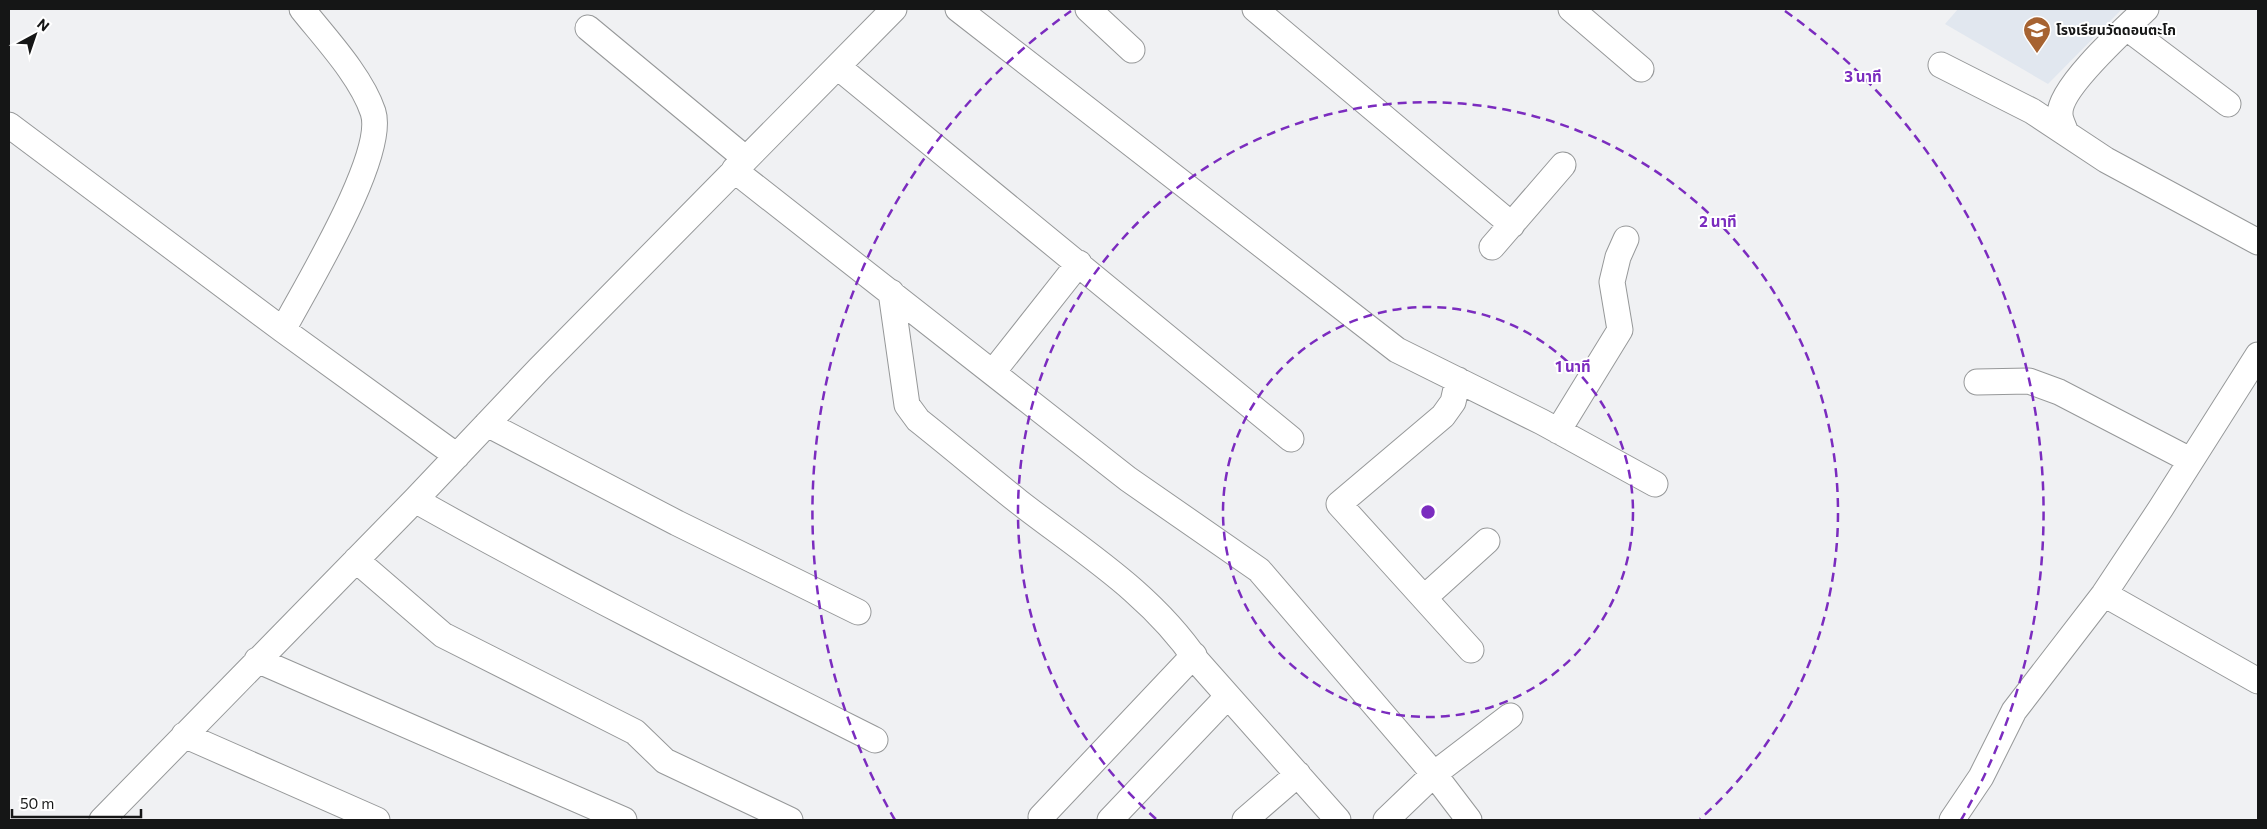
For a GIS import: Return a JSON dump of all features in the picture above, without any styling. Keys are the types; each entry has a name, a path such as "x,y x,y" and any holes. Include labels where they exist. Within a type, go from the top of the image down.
{"street":[{"path":"283,330 358,190 374,136 373,113 352,73 302,9"},
{"path":"958,9 1397,350 1558,431 1654,484"},
{"path":"1088,9 1132,50"},
{"path":"1255,9 1512,224"},
{"path":"1571,9 1641,69"},
{"path":"2066,133 2060,115 2064,97 2076,79 2146,9"},
{"path":"102,820 740,164 838,67 885,12"},
{"path":"588,28 740,164 891,292 1128,479 1259,570 1434,774 1470,820"},
{"path":"2126,28 2228,104"},
{"path":"1941,65 2032,111 2106,160 2258,242"},
{"path":"838,67 1291,439"},
{"path":"9,125 283,330 457,456"},
{"path":"1492,247 1563,165"},
{"path":"1558,431 1620,330 1612,282 1618,257 1626,239"},
{"path":"993,372 1079,263"},
{"path":"891,292 908,405 918,420 1018,502 1114,573 1148,602 1181,637 1228,696 1338,820"},
{"path":"1952,820 1981,777 2014,711 2104,594 2258,355"},
{"path":"1458,380 1453,402 1443,416 1338,504 1471,650"},
{"path":"1977,382 2029,381 2059,392 2190,460"},
{"path":"487,424 677,523 858,612"},
{"path":"415,500 506,551 875,740"},
{"path":"1424,598 1488,542"},
{"path":"356,560 443,635 635,732 665,761 790,820"},
{"path":"2104,594 2258,681"},
{"path":"1041,817 1194,655"},
{"path":"257,660 624,820"},
{"path":"1110,820 1228,696"},
{"path":"1386,820 1434,774 1510,716"},
{"path":"184,735 377,820"},
{"path":"1245,820 1298,774"}],"shaded area":[{"name":"โรงเรียนวัดดอนตะโก","path":"1958,9 2122,9 2048,84 1945,24"}],"place":[{"name":"โรงเรียนวัดดอนตะโก","path":"2037,54"}]}
